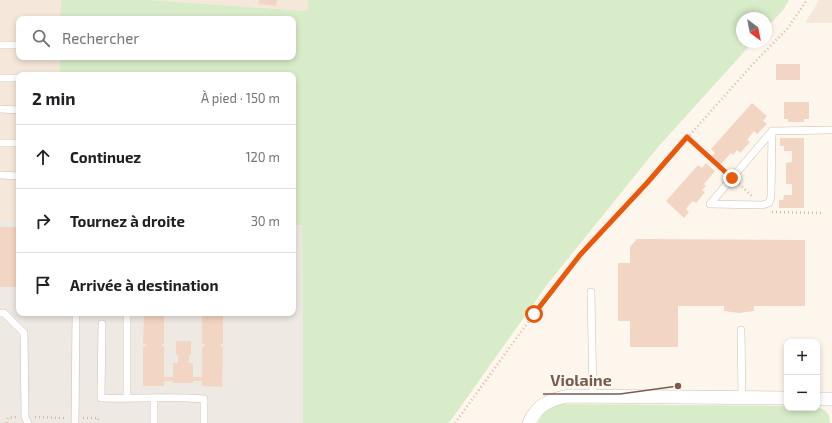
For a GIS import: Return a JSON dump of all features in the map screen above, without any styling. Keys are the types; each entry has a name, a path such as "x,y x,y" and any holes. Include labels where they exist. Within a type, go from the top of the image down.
{"street":[{"path":"529,423 533,414 542,405 554,399 568,396 784,398"},
{"path":"820,399 832,399"}],"lane":[{"path":"0,45 16,45"},
{"path":"0,78 16,78"},
{"path":"0,109 16,110"},
{"path":"772,130 832,130"},
{"path":"772,130 771,197 769,203 762,205 710,204 732,178 772,130"},
{"path":"0,143 16,143"},
{"path":"0,175 16,176"},
{"path":"592,292 593,396"},
{"path":"0,313 4,313 24,333 26,420"},
{"path":"75,420 76,316"},
{"path":"127,316 127,398"},
{"path":"102,324 101,398 154,399 181,397 204,399 204,423"},
{"path":"741,330 742,398"},
{"path":"154,399 154,423"}],"path":[{"path":"455,423 534,314 580,255 787,30 807,0"},
{"path":"687,137 770,212 824,213"},
{"path":"7,423 8,418 26,420 75,420 98,418 98,423"}],"shaded area":[{"path":"0,0 61,0 60,16 16,16 16,60 60,60 60,72 16,72 16,219 0,219"},
{"path":"150,0 308,0 308,11"},
{"path":"819,0 832,0 832,23 805,23"},
{"path":"0,219 16,219 16,316 296,316 296,225 302,225 303,423 0,423"}],"green space":[{"path":"61,0 150,0 308,11 308,0 789,0 783,10 772,22 772,12 736,12 736,48 748,48 658,147 549,282 449,423 303,423 302,225 296,225 296,72 60,72 60,60 296,60 296,16 60,16"},
{"path":"556,404 784,406 784,411 820,411 820,408 823,409 827,412 830,423 538,423 543,413"}],"building":[{"path":"259,0 277,0 276,6 258,4"},
{"path":"776,64 800,64 800,80 776,80"},
{"path":"784,102 809,102 809,119 804,119 804,122 788,122 788,119 784,119"},
{"path":"752,103 767,116 763,121 767,124 757,134 754,131 747,140 750,142 740,153 737,150 733,155 731,153 720,165 711,157 715,153 711,149"},
{"path":"780,138 804,138 804,208 779,208 779,200 783,200 784,195 792,195 792,184 786,184 786,163 792,162 792,151 784,151 784,146 780,146"},
{"path":"706,163 715,171 704,184 706,186 702,190 705,192 696,203 693,201 686,209 689,212 684,218 666,201 698,165 702,168"},
{"path":"0,227 16,227 16,287 0,287"},
{"path":"637,239 805,240 805,306 754,306 754,311 739,313 724,311 724,306 678,306 678,347 630,347 630,321 618,321 618,263 630,263 630,247"},
{"path":"144,316 164,316 164,344 162,344 162,346 164,346 164,377 173,377 173,363 178,363 178,355 176,355 176,341 191,341 191,355 189,355 189,363 193,363 193,377 202,377 202,347 205,344 202,344 202,316 223,316 223,344 220,344 221,347 223,347 222,387 202,386 202,381 193,381 193,383 173,383 173,381 164,381 164,386 143,386 143,346 146,346 146,344 143,344"}],"place":[{"name":"Violaine","path":"678,386"}],"route":[{"path":"534,314 580,255 647,183 687,137 732,178"}]}
